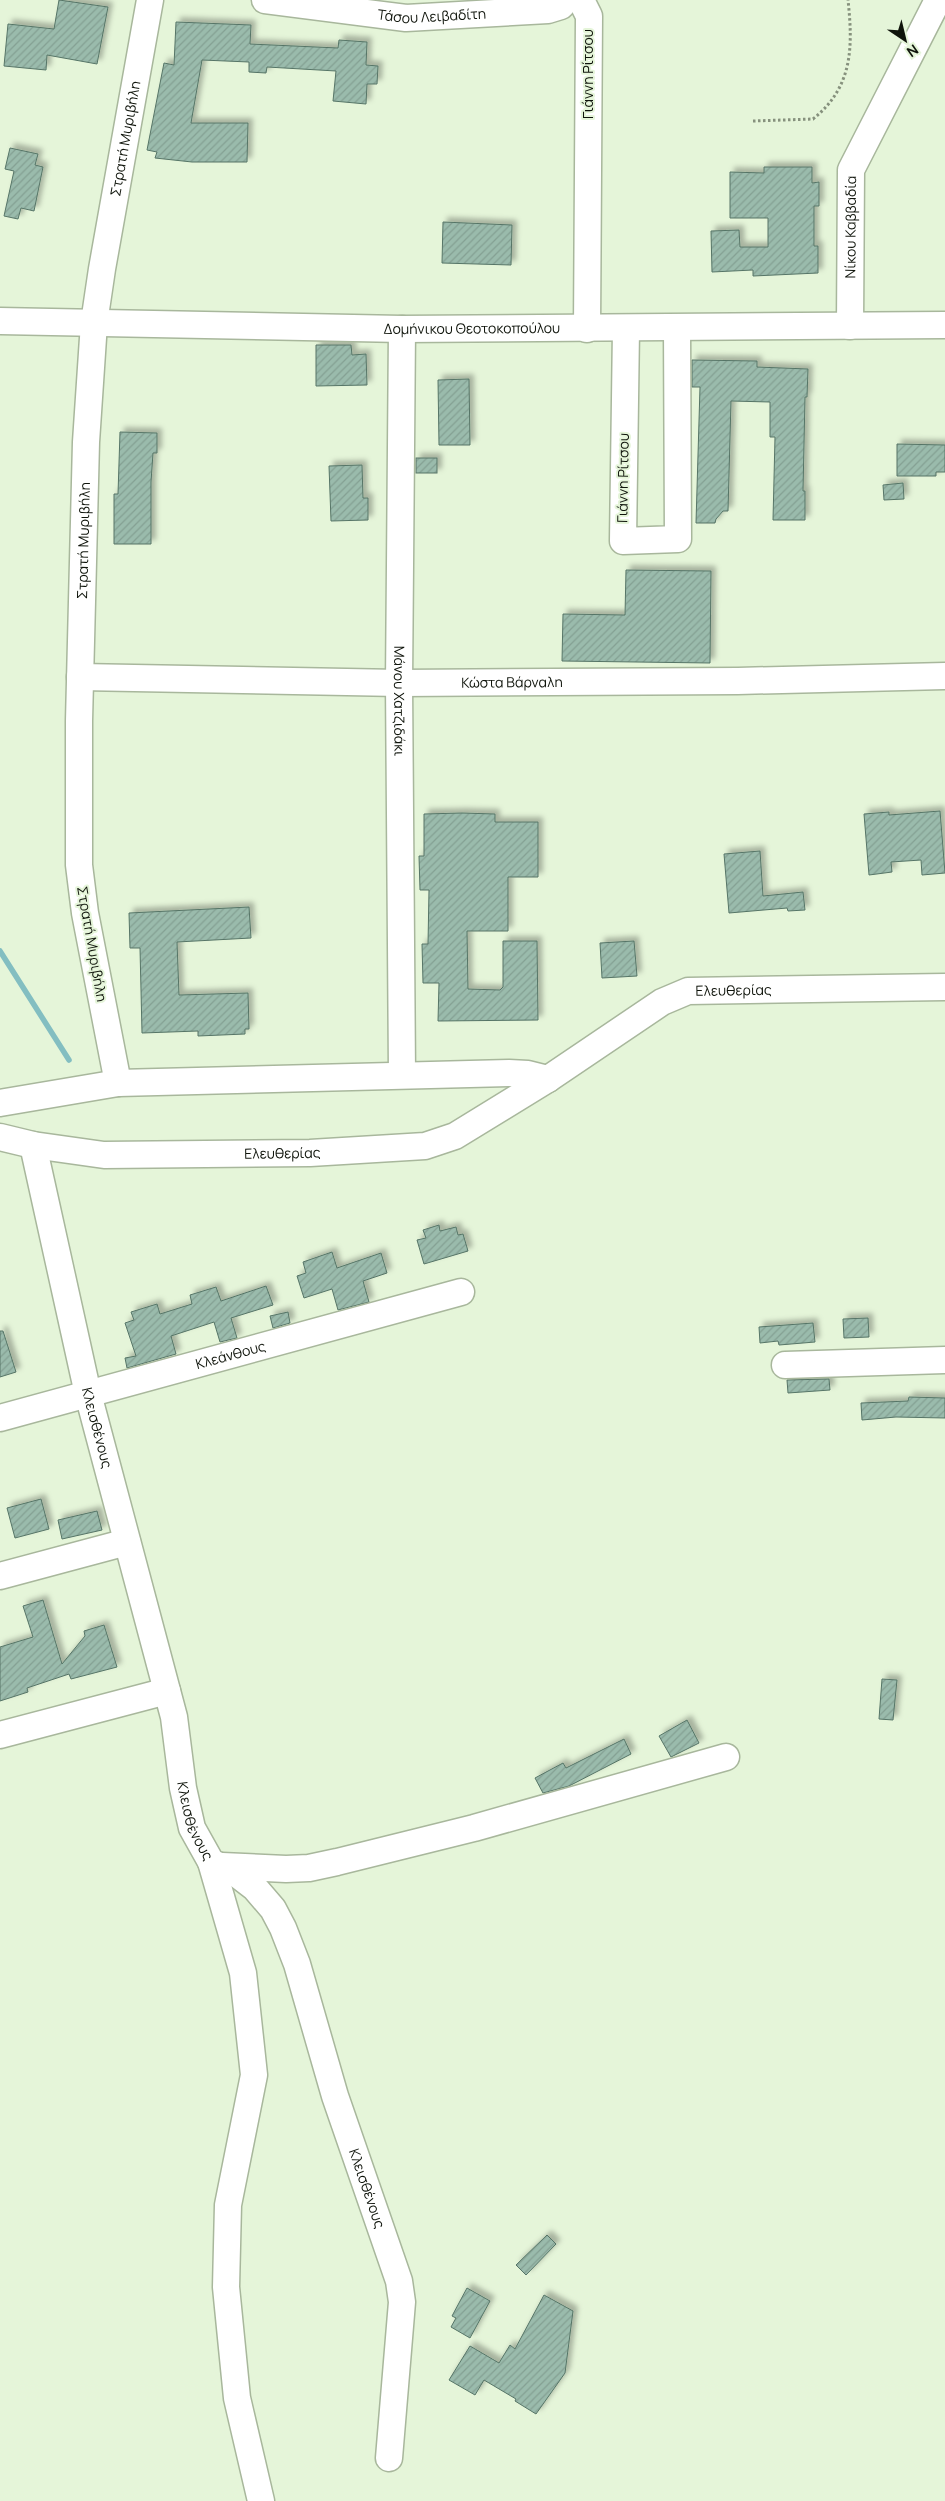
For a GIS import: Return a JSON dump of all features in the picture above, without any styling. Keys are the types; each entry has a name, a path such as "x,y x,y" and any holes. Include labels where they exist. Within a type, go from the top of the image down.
{"street":[{"name":"Στρατή Μυριβήλη","path":"118,1083 85,913 79,865 80,677 86,442 94,323 150,0"},
{"name":"Τάσου Λειβαδίτη","path":"265,0 406,18 548,10 561,6 566,0"},
{"name":"Γιάννη Ρίτσου","path":"581,0 589,16 587,329"},
{"name":"Νίκου Καββαδία","path":"850,326 851,170 938,0"},
{"name":"Δομήνικου Θεοτοκοπούλου","path":"0,321 402,329 626,329 945,325"},
{"name":"Γιάννη Ρίτσου","path":"626,329 623,541 678,539 677,328"},
{"name":"Μάνου Χατζιδάκι","path":"402,329 398,682 402,1074"},
{"name":"Κώστα Βάρναλη","path":"80,677 398,682 728,681 945,676"},
{"name":"Ελευθερίας","path":"0,1137 33,1145 96,1154 134,1155 252,1152 310,1153 425,1146 455,1136 548,1080 662,1002 688,991 945,987"},
{"path":"0,1103 118,1083 402,1074 509,1073 528,1074 548,1080"},
{"name":"Κλεισθένους","path":"33,1145 96,1392 127,1542 167,1691 174,1722 183,1788 192,1828 215,1864 238,1875 255,1888 273,1909 283,1928 297,1964 335,2096 399,2281 402,2302 389,2458"},
{"name":"Κλεάνθους","path":"0,1418 461,1292"},
{"path":"785,1365 945,1360"},
{"path":"0,1576 127,1542"},
{"path":"0,1736 167,1691"},
{"path":"261,2501 237,2398 226,2287 228,2205 254,2076 243,1973 215,1864 309,1868 474,1828 726,1757"}],"path":[{"path":"753,121 813,119 839,91 850,60 851,28 848,0"}],"building":[{"path":"59,0 108,7 97,64 47,55 46,70 4,66 8,24 54,29"},
{"path":"176,22 251,25 250,44 338,48 339,40 367,42 366,65 378,66 377,84 367,84 366,104 333,101 336,71 267,67 266,73 249,72 249,62 202,60 191,123 248,123 247,162 192,162 155,158 157,152 147,150 164,63 174,65"},
{"path":"10,148 38,154 35,165 43,167 34,211 21,208 18,219 4,216 14,171 5,169"},
{"path":"764,167 812,167 812,183 819,182 819,206 814,206 814,246 818,246 818,273 753,276 753,270 712,272 711,231 739,230 740,247 768,247 768,218 730,218 730,172 764,173"},
{"path":"443,222 512,225 511,265 442,263"},
{"path":"316,345 351,345 352,355 366,354 367,385 316,386"},
{"path":"692,360 757,361 757,367 808,369 807,397 805,397 803,491 805,491 805,520 773,520 775,437 770,437 770,402 731,401 728,511 723,511 715,523 696,523 700,387 692,387"},
{"path":"469,379 470,445 439,445 438,380"},
{"path":"120,432 157,433 157,453 153,453 151,482 151,544 114,544 114,494 118,494"},
{"path":"897,444 945,445 945,472 936,472 936,476 897,476"},
{"path":"416,458 437,458 437,473 416,473"},
{"path":"362,465 363,498 368,498 368,520 331,521 329,466"},
{"path":"903,483 904,499 884,500 883,485"},
{"path":"626,570 711,571 710,663 562,661 563,614 625,615"},
{"path":"940,811 945,873 922,875 921,860 891,862 892,872 869,875 864,814 889,812 889,815"},
{"path":"424,814 495,814 495,822 538,822 538,877 508,877 508,931 467,931 468,989 500,990 503,987 503,941 537,941 538,1020 438,1021 439,983 423,983 422,944 428,944 429,890 420,890 419,856 424,856"},
{"path":"760,851 763,896 803,892 805,910 788,911 787,908 729,913 724,854"},
{"path":"249,907 251,938 177,942 179,995 248,993 249,1029 245,1029 245,1034 198,1036 198,1031 142,1033 140,948 130,948 129,913"},
{"path":"634,941 637,976 602,978 600,943"},
{"path":"439,1225 440,1231 456,1227 458,1235 463,1234 468,1251 424,1264 417,1240 426,1238 423,1230"},
{"path":"332,1252 337,1268 381,1253 387,1273 363,1281 369,1302 338,1310 332,1289 304,1298 297,1276 306,1273 303,1262"},
{"path":"266,1286 273,1305 231,1318 237,1338 220,1342 214,1322 171,1336 176,1354 127,1368 125,1358 136,1356 125,1323 134,1320 131,1312 157,1304 160,1314 192,1304 190,1295 216,1287 221,1301"},
{"path":"288,1312 290,1323 273,1328 270,1316"},
{"path":"868,1318 869,1337 844,1338 843,1319"},
{"path":"813,1323 815,1342 779,1345 778,1341 760,1343 759,1327"},
{"path":"0,1331 3,1331 16,1372 0,1377"},
{"path":"829,1379 830,1390 788,1393 787,1380"},
{"path":"909,1397 945,1398 945,1418 896,1417 862,1420 861,1403 908,1401"},
{"path":"41,1499 49,1529 15,1538 7,1508"},
{"path":"97,1511 102,1530 62,1539 58,1520"},
{"path":"43,1600 62,1664 85,1636 84,1631 104,1625 117,1667 71,1679 69,1674 27,1688 28,1692 0,1701 0,1647 33,1637 23,1606"},
{"path":"882,1679 897,1680 893,1720 879,1719"},
{"path":"687,1720 699,1743 671,1757 659,1736"},
{"path":"624,1739 631,1754 569,1786 543,1793 535,1778 563,1763 566,1768"},
{"path":"547,2235 556,2244 526,2275 516,2265"},
{"path":"467,2288 490,2301 470,2338 451,2327 456,2318 452,2316"},
{"path":"544,2295 573,2311 565,2373 536,2414 515,2401 516,2399 484,2380 475,2395 449,2380 470,2346 499,2363 510,2345 515,2349"}],"waterway":[{"path":"0,951 69,1060"}]}
